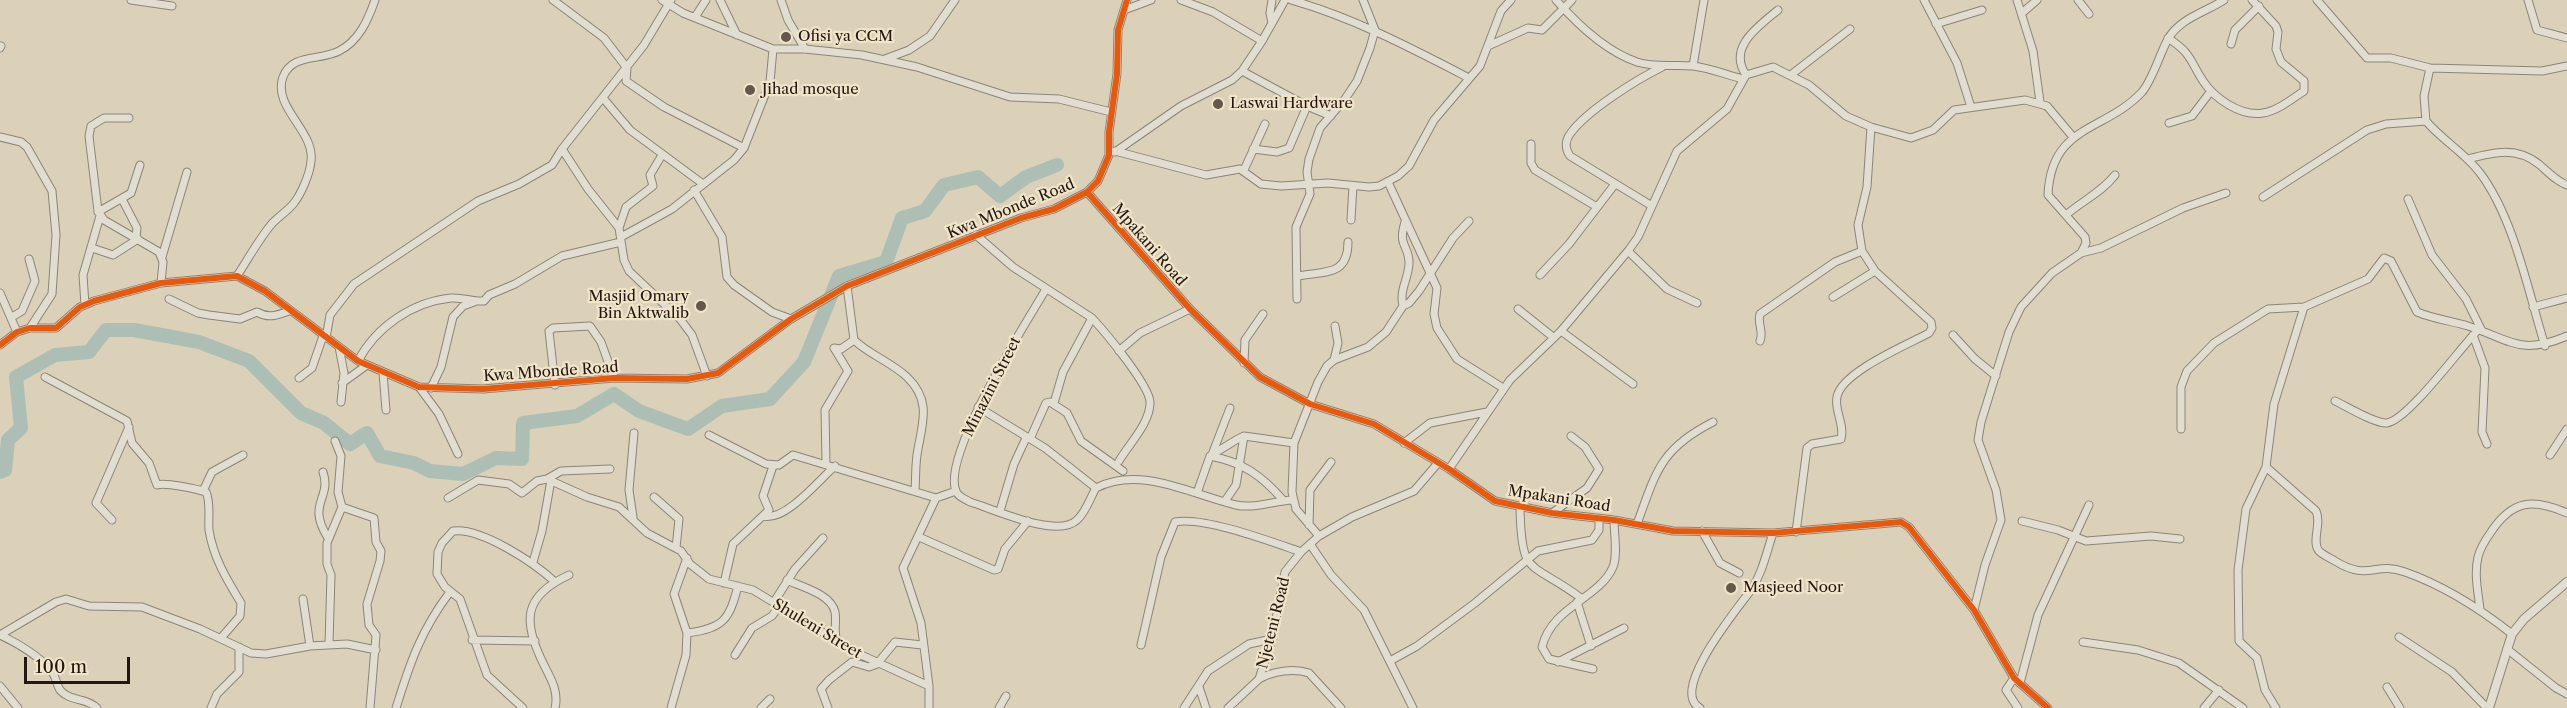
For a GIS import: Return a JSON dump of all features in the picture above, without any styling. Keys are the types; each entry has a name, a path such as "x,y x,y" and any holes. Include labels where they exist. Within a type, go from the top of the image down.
{"street":[{"path":"131,0 171,6"},
{"path":"0,345 18,332 30,328 56,328 85,305 161,283 237,276 271,225 295,202 311,164 312,150 284,99 283,78 287,70 301,60 339,51 352,42 361,31 375,0"},
{"path":"553,0 603,38 627,68 626,81 664,107 744,148"},
{"path":"662,0 695,17 773,49 805,49 884,60 1010,97 1059,99 1111,112"},
{"path":"695,17 706,0"},
{"path":"720,0 737,35"},
{"path":"781,0 792,27 805,49"},
{"path":"884,60 909,50 930,36 956,0"},
{"name":"Kwa Mbonde Road","path":"237,276 265,291 357,361 419,387 483,389 614,378 687,380 707,376 724,370 791,319 847,286 976,235 1054,209 1087,192 1098,181 1112,153 1111,112 1117,74 1118,30 1127,0"},
{"path":"1124,10 1151,0"},
{"path":"1181,0 1213,12 1262,41"},
{"path":"1272,0 1270,13 1272,23"},
{"path":"1112,153 1181,106 1232,80 1242,70 1262,41 1285,0"},
{"path":"1291,0 1326,10 1375,30 1469,78"},
{"path":"1297,299 1296,227 1310,194 1307,172 1313,144 1320,128 1357,81 1375,30 1363,0"},
{"path":"1112,153 1206,175 1244,170 1261,184 1379,186 1409,166 1434,120 1479,66 1501,10 1511,0"},
{"path":"1556,0 1607,47 1639,63 1662,67 1693,66 1744,77 1773,67 1792,74 1846,116 1871,127 1918,137 1933,130 1954,110 2025,100 2040,102 2055,114 2073,136"},
{"path":"1488,46 1528,28 1542,30 1572,0"},
{"path":"1693,66 1704,0"},
{"path":"1924,0 1957,63 1971,107"},
{"path":"2017,0 2033,51 2040,102"},
{"path":"2022,13 2037,0"},
{"path":"2078,0 2089,14"},
{"path":"2081,253 2086,243 2085,237 2048,195 2061,151 2073,136 2129,103 2144,90 2161,58 2168,38 2189,18 2224,0"},
{"path":"2168,38 2187,51 2211,91 2228,104 2256,113 2264,113 2286,104 2304,92 2304,81 2281,62 2276,49 2278,32 2276,26 2252,0"},
{"path":"2317,0 2364,56 2391,58 2430,68 2542,71 2567,66"},
{"path":"2528,0 2537,30 2567,38"},
{"path":"299,378 312,368 330,315 354,284 478,201 519,184 552,165 562,149 627,68 670,3"},
{"path":"2231,44 2235,30 2259,6"},
{"path":"1449,469 1503,388 1561,331 1628,250 1652,206 1677,151 1727,109 1744,77 1740,64 1742,49 1750,34 1778,10"},
{"path":"1936,24 1982,10"},
{"path":"1792,74 1850,29"},
{"path":"431,388 438,375 453,317 463,306 484,301 489,295 515,284 562,256 621,240 672,209 734,160 744,148 771,82 773,49"},
{"path":"1652,206 1570,156 1566,146 1570,134 1606,102 1636,80 1662,67"},
{"path":"2430,68 2424,96 2426,121 2468,159 2490,188 2499,207 2545,346"},
{"path":"1242,70 1307,106 1331,116"},
{"path":"2169,123 2192,116 2211,91"},
{"path":"603,98 630,130 703,184"},
{"path":"1253,149 1277,152 1288,148 1307,106"},
{"path":"85,305 82,282 99,214 94,195 89,131 99,119 129,118"},
{"path":"2263,197 2367,130 2386,124 2426,121"},
{"path":"1244,170 1264,124"},
{"path":"1796,532 1807,448 1812,444 1841,439 1837,397 1840,390 1862,369 1929,333 1932,328 1931,322 1875,271 1862,251 1858,225 1867,187 1871,127"},
{"path":"0,137 21,142 27,147 52,191 56,235 54,287 30,328"},
{"path":"1531,144 1531,163 1534,170 1597,207"},
{"path":"562,149 588,189 619,228"},
{"path":"2468,159 2508,150 2535,160 2559,182 2567,185"},
{"path":"662,155 650,175 653,186 626,207 619,228 624,261 629,271 680,319 692,335 707,376"},
{"path":"99,214 131,193 140,165"},
{"path":"161,283 162,257 187,172"},
{"path":"2066,215 2081,202 2105,188 2115,175"},
{"path":"1388,182 1437,288 1434,322 1451,353 1463,364 1503,388"},
{"path":"1540,275 1569,244 1615,184"},
{"path":"1351,220 1353,186"},
{"path":"694,190 722,237 727,277 734,285 772,312 791,319"},
{"name":"Mpakani Road","path":"1087,192 1190,309 1244,363 1279,389 1310,404 1374,424 1449,469 1487,497 1552,513 1614,520 1673,531 1773,533 1901,522 1909,527 1974,610 2017,680 2048,708"},
{"path":"1974,610 1985,565 2001,520 1996,490 1978,440 2009,332 2021,307 2052,273 2081,253 2101,248 2183,208 2226,193"},
{"path":"122,199 137,228 137,239"},
{"path":"2409,199 2432,255 2466,299 2478,332 2486,368 2482,432 2487,444"},
{"path":"99,214 155,249 162,257"},
{"path":"1319,536 1292,500 1294,443 1324,371 1334,360 1368,347 1386,332 1403,306 1413,299 1453,238 1469,221"},
{"path":"1403,306 1400,295 1409,262 1401,239 1405,222"},
{"path":"976,235 1013,267 1092,318 1149,393 1150,403 1146,420 1119,461"},
{"path":"92,248 113,255 137,239"},
{"path":"1298,276 1341,266 1348,257 1348,242"},
{"path":"1628,250 1667,289 1697,303"},
{"path":"1760,341 1762,336 1758,319 1760,314 1835,262 1862,251"},
{"path":"2181,429 2181,387 2187,370 2198,356 2240,324 2268,309 2304,307 2368,279 2384,258 2391,261 2417,312 2511,345 2545,346 2567,336"},
{"path":"12,317 22,310 35,281 29,259"},
{"path":"1833,297 1875,271"},
{"path":"847,286 854,339 906,377 921,395 926,415 916,462 915,490"},
{"name":"Minazini Street","path":"956,491 958,464 978,407 1009,349 1046,289"},
{"path":"0,293 18,332"},
{"path":"357,361 380,329 403,314 450,298 479,301"},
{"path":"2533,307 2567,298"},
{"path":"169,299 198,314 240,319 257,312 264,316 275,316 289,311"},
{"path":"2276,708 2265,690 2257,658 2239,641 2238,570 2246,509 2266,467 2274,404 2304,307"},
{"path":"1119,351 1140,333 1190,309"},
{"path":"1518,309 1553,337"},
{"path":"1244,363 1245,340 1249,331 1263,314"},
{"path":"1054,404 1063,372 1092,318"},
{"path":"555,384 549,331 553,328 590,326 601,342 614,378"},
{"path":"1334,360 1338,343 1335,326"},
{"path":"1561,331 1633,384"},
{"path":"2335,401 2387,423 2397,418 2421,396 2478,332"},
{"path":"1953,335 1975,359 1996,376"},
{"path":"826,463 825,410 848,371 834,348 841,349 854,339"},
{"path":"339,347 344,370 341,402"},
{"path":"342,383 367,365"},
{"path":"383,373 386,410"},
{"path":"45,376 127,421 132,443 149,463 157,484 171,483 187,489 203,491 208,497 209,533 229,586 241,603 240,616 221,638"},
{"path":"419,387 439,414 458,454"},
{"path":"1000,511 1014,464 1046,403 1054,404 1067,414 1081,441 1123,471"},
{"path":"978,407 1068,464 1096,488"},
{"path":"1197,493 1230,408"},
{"path":"1404,443 1436,420 1487,412"},
{"path":"1637,524 1655,474 1670,450 1686,436 1713,422"},
{"path":"112,520 96,503 97,496 105,484 129,427"},
{"path":"2550,455 2567,429"},
{"path":"633,433 629,490 633,518"},
{"path":"709,435 773,466 779,465 793,455 826,463 936,498 956,491 970,502 1051,528 1066,526 1076,521 1096,488 1126,479 1250,506 1292,500"},
{"path":"1212,454 1244,436 1294,443"},
{"path":"1225,501 1236,485 1244,436"},
{"path":"1552,513 1587,488 1599,469 1585,447 1571,436"},
{"path":"329,644 328,538 342,507 338,492 341,456 335,441"},
{"path":"1212,454 1239,463 1265,479 1284,500"},
{"path":"203,491 212,472 243,455"},
{"path":"1310,525 1310,490 1331,462"},
{"name":"Njeteni Road","path":"1228,708 1259,679 1272,639 1285,573 1301,552 1319,536 1376,506 1404,497 1414,491 1438,463"},
{"path":"724,583 733,544 769,510 763,496 773,466"},
{"path":"763,516 772,517 784,513 835,466"},
{"path":"2266,467 2316,511 2320,520 2316,542 2318,550 2356,572 2384,568 2407,572 2452,592 2480,609 2512,634"},
{"path":"448,498 478,480 509,484 522,493 537,481 549,479 561,471 610,469"},
{"path":"323,472 325,484 318,518 328,538"},
{"path":"549,479 587,497 620,507 647,533 676,548 687,558 674,594 687,633 686,654 671,708"},
{"path":"533,562 542,531 549,479"},
{"path":"654,497 679,519 676,548"},
{"path":"929,708 929,686 916,602 903,568 936,498"},
{"path":"2480,609 2476,572 2478,556 2500,518 2511,509 2525,504 2550,505 2567,513"},
{"path":"2018,708 2006,690 2017,680 2038,615 2089,505"},
{"path":"1520,506 1525,560 1536,572 1562,584 1579,600 1591,646"},
{"path":"342,507 369,515 376,521 375,542 381,551 367,604 369,625 376,635 370,708"},
{"path":"1390,661 1475,603 1525,560 1545,548 1592,540 1599,530 1599,519"},
{"path":"1593,669 1558,662 1545,654 1542,647 1544,638 1559,617 1607,576 1613,566 1614,520"},
{"path":"919,537 994,570 998,569 1005,549 1028,521"},
{"path":"1141,645 1161,557 1175,522 1182,521 1220,528 1301,552"},
{"path":"2022,521 2058,530 2086,541 2151,536 2180,539"},
{"path":"523,708 487,675 472,640 460,599 441,582 436,566 442,543 453,531 470,532 533,562 554,581"},
{"path":"1702,531 1720,562 1738,573"},
{"path":"1700,708 1692,699 1692,688 1719,632 1752,589 1773,533"},
{"path":"735,655 752,628 772,616 788,580 803,558 823,538"},
{"path":"1310,544 1331,575 1364,610 1413,708"},
{"name":"Shuleni Street","path":"687,558 704,575 753,590 877,664 929,686"},
{"path":"555,708 556,696 553,682 535,641 531,604 536,596 554,581 569,574"},
{"path":"788,580 825,598 832,606 837,641"},
{"path":"2399,637 2452,672 2488,708 2512,634 2524,619 2567,582"},
{"path":"687,633 702,631 727,618 732,610 738,586"},
{"path":"396,708 426,624 450,592"},
{"path":"97,708 91,701 74,699 65,694 60,690 51,669 21,645 0,635 66,599 89,606 142,607 221,638 251,653 266,654 329,644 347,644 376,650"},
{"path":"303,599 310,646"},
{"path":"1558,662 1624,628"},
{"path":"1184,708 1208,670 1257,640 1272,639"},
{"path":"472,640 535,641"},
{"path":"828,708 821,690 829,680 852,662 869,668 877,664 895,642 922,645"},
{"path":"2083,642 2139,650 2179,663 2243,708"},
{"path":"211,708 217,694 239,672 240,647"},
{"path":"2506,649 2566,694"},
{"path":"1259,679 1268,674 1281,672 1309,673 1341,708"},
{"path":"0,686 18,708"},
{"path":"1199,687 1206,708"},
{"path":"2387,687 2400,708"},
{"path":"2204,708 2219,690"},
{"path":"999,708 1006,696"},
{"path":"761,708 770,699"}],"waterway":[{"path":"0,472 5,470 8,440 21,428 16,377 55,355 89,352 106,330 134,330 199,342 249,361 301,413 324,423 350,444 367,433 380,456 414,463 430,471 463,474 496,458 522,459 523,423 577,416 614,394 639,411 688,429 722,406 770,399 804,362 839,276 886,262 902,218 925,211 944,185 978,177 1000,196 1026,177 1057,165"}],"cycle path":[{"path":"0,345 17,332 30,328 56,328 80,307 94,301 161,283 237,276 265,291 358,361 419,387 483,389 614,378 687,379 718,373 791,319 847,286 1021,218 1054,209 1087,192 1098,181 1109,155 1109,132 1117,74 1118,30 1127,0"},
{"path":"1087,192 1190,309 1260,377 1310,404 1374,424 1449,469 1495,501 1552,513 1614,520 1673,531 1773,533 1901,522 1909,527 1974,610 2014,678 2048,708"}],"place":[{"name":"Ofisi ya CCM","path":"786,37"},
{"name":"Jihad mosque","path":"750,90"},
{"name":"Laswai Hardware","path":"1218,104"},
{"name":"Masjid Omary Bin Aktwalib","path":"701,306"},
{"name":"Masjeed Noor","path":"1731,588"}]}
